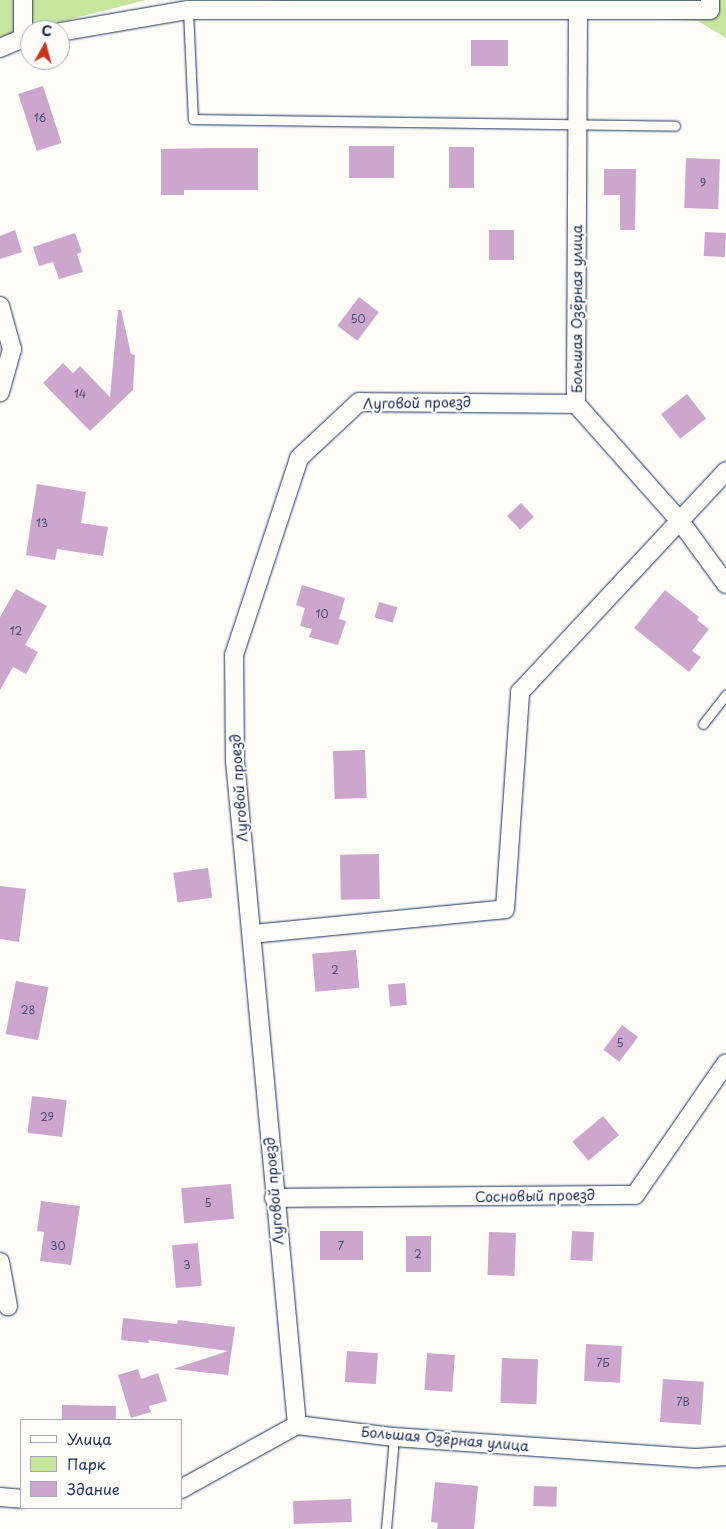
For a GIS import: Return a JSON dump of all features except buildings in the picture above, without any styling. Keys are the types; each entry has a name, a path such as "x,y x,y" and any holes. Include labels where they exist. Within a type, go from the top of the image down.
{"street":[{"path":"23,0 25,20"},
{"path":"70,30 188,5 456,4 578,10 710,10 710,0"},
{"name":"Большая Озёрная улица","path":"578,10 576,404 680,521 726,584"},
{"path":"0,48 20,40"},
{"path":"0,306 12,348 0,392"},
{"name":"Луговой проезд","path":"297,1425 274,1198 252,934 235,761 234,655 299,458 359,402 576,404"},
{"path":"252,934 505,909 520,692 726,471"},
{"name":"Сосновый проезд","path":"274,1198 635,1195 726,1063"},
{"path":"0,1262 8,1306"},
{"path":"182,1488 297,1425"},
{"name":"Большая Озёрная улица","path":"297,1425 394,1437 697,1458 726,1456"},
{"path":"0,1497 20,1499"}],"lane":[{"path":"188,5 193,119 675,126"},
{"path":"703,724 726,695"},
{"path":"386,1529 394,1437"}],"green space":[{"path":"0,0 146,0 67,20 20,20 20,32 0,37"},
{"path":"264,0 726,0 726,38 698,21"}]}
